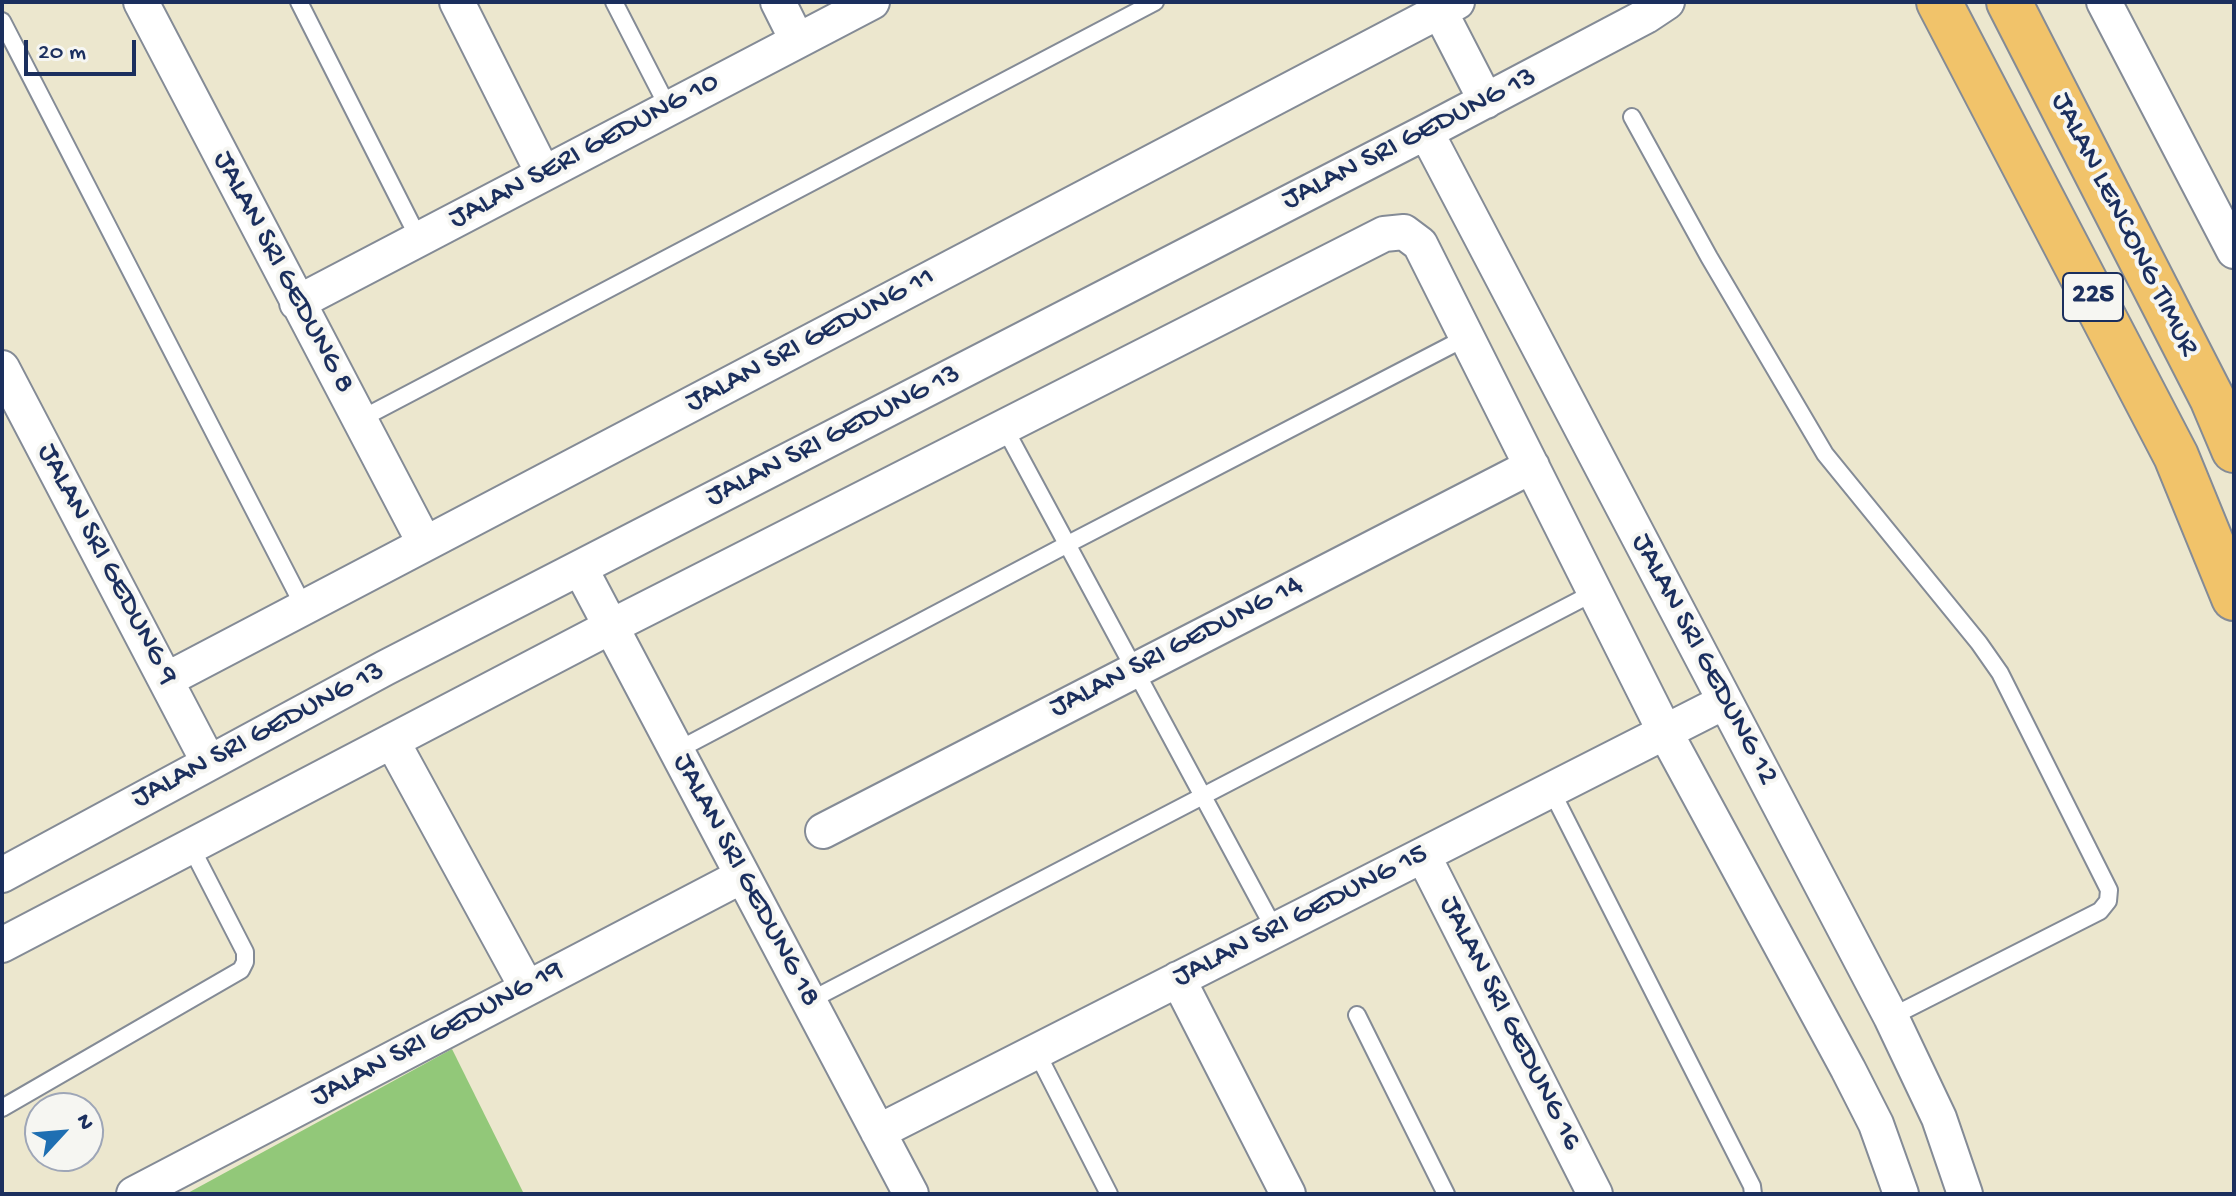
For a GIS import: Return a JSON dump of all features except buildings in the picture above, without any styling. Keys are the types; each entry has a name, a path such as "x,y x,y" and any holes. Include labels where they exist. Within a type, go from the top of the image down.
{"highway":[{"name":"JALAN LENCONG TIMUR","path":"1939,2 2176,456 2234,598"},
{"name":"JALAN LENCONG TIMUR","path":"2009,2 2212,398 2234,450"}],"street":[{"name":"JALAN SRI GEDUNG 8","path":"141,2 425,544"},
{"path":"457,2 543,173"},
{"path":"778,2 797,40"},
{"name":"JALAN SERI GEDUNG 10","path":"297,303 872,2"},
{"path":"2104,2 2234,251"},
{"path":"1444,5 1486,101"},
{"name":"JALAN SRI GEDUNG 11","path":"166,680 1444,5"},
{"name":"JALAN SRI GEDUNG 13","path":"2,875 385,668 1486,101 1650,7"},
{"name":"JALAN SRI GEDUNG 12","path":"1426,132 1891,1017 1939,1118 1965,1194"},
{"name":"JALAN SRI GEDUNG 12","path":"1004,427 1384,234 1404,232 1420,244 1665,732 1869,1110 1901,1194"},
{"name":"JALAN SRI GEDUNG 9","path":"2,368 209,763"},
{"path":"2,945 610,627 1004,427"},
{"name":"JALAN SRI GEDUNG 14","path":"823,831 1532,466"},
{"name":"JALAN SRI GEDUNG 18","path":"580,568 911,1194"},
{"name":"JALAN SRI GEDUNG 15","path":"878,1132 1724,702"},
{"path":"392,741 527,988"},
{"name":"JALAN SRI GEDUNG 16","path":"1423,855 1595,1194"},
{"name":"JALAN SRI GEDUNG 19","path":"134,1194 742,876"},
{"path":"1178,979 1288,1194"}],"lane":[{"path":"299,2 419,239"},
{"path":"614,2 669,109"},
{"path":"359,420 1155,2"},
{"path":"2,21 304,607"},
{"path":"1632,117 1717,271 1825,454 2000,673 2109,890 2108,901 2100,911 1891,1017"},
{"path":"676,751 1467,337"},
{"path":"1004,427 1275,930"},
{"path":"809,1001 1595,592"},
{"path":"1551,790 1752,1186 1753,1194"},
{"path":"2,1108 241,970 245,952 191,847"},
{"path":"1357,1015 1446,1194"},
{"path":"1036,1051 1109,1194"}],"green space":[{"path":"452,1049 524,1194 186,1194"}]}
